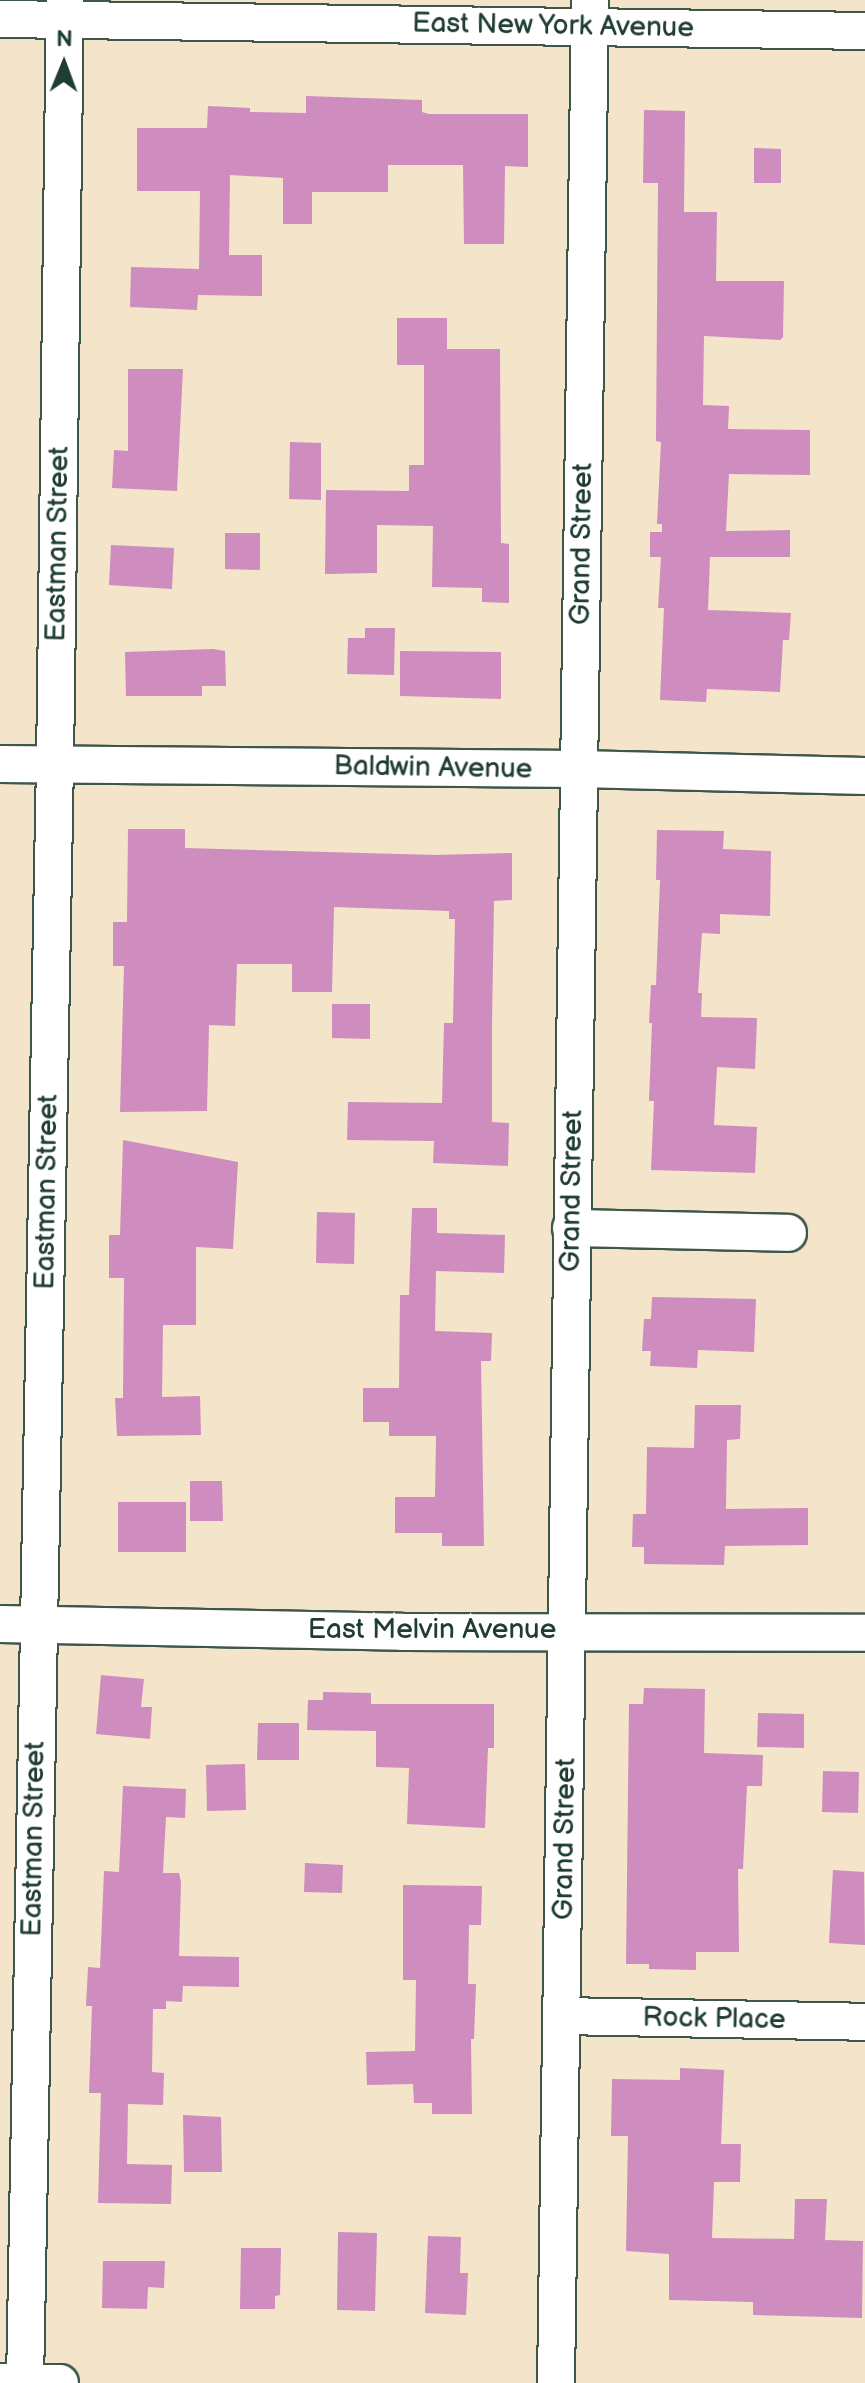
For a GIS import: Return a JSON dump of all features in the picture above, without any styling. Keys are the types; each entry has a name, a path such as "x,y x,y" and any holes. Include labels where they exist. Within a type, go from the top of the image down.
{"street":[{"name":"East New York Avenue","path":"0,19 65,10 589,13 865,31"},
{"name":"Eastman Street","path":"25,2383 55,764 65,10"},
{"name":"Grand Street","path":"556,2383 589,13"},
{"name":"Baldwin Avenue","path":"0,764 578,769 865,776"},
{"path":"571,1228 788,1233"},
{"name":"East Melvin Avenue","path":"0,1624 865,1633"},
{"name":"Rock Place","path":"562,2016 865,2022"},
{"path":"0,2382 60,2383"}],"building":[{"path":"306,96 422,100 422,112 429,114 528,114 528,167 505,166 504,244 464,244 463,165 388,165 388,192 312,192 312,224 283,224 283,178 230,175 229,255 262,255 262,296 198,295 197,310 130,307 131,267 199,269 200,191 137,191 137,128 207,128 208,106 250,108 250,112 306,113"},
{"path":"644,110 685,111 684,212 717,212 716,281 784,281 783,337 780,340 704,336 703,405 729,406 728,429 810,430 810,475 729,474 726,531 790,530 790,557 710,557 708,610 791,613 789,640 783,640 780,692 707,689 706,702 660,700 664,608 658,608 661,557 650,557 650,532 662,532 662,524 657,524 661,442 656,441 658,183 643,183"},
{"path":"754,148 781,149 781,183 754,183"},
{"path":"397,318 447,318 447,349 500,349 501,543 509,544 509,603 482,602 482,588 432,587 433,526 377,525 377,573 325,574 326,490 409,491 409,465 424,465 424,365 397,365"},
{"path":"128,369 183,369 177,491 112,488 114,450 128,451"},
{"path":"290,442 321,443 321,500 289,499"},
{"path":"225,533 260,533 260,570 225,569"},
{"path":"111,545 174,548 172,589 109,585"},
{"path":"365,628 395,628 394,675 347,674 348,638 365,638"},
{"path":"225,651 226,686 202,686 202,696 126,696 125,652"},
{"path":"400,651 501,652 501,699 400,696"},
{"path":"128,829 185,829 185,848 436,855 512,853 512,900 494,901 492,1024 492,1122 509,1123 508,1166 433,1163 434,1141 347,1140 348,1102 442,1103 444,1023 453,1023 455,919 449,919 449,911 334,907 332,992 292,992 292,964 237,964 235,1026 209,1025 207,1111 120,1112 124,966 113,966 113,922 127,922"},
{"path":"657,830 724,831 723,849 771,851 770,916 720,914 720,934 702,933 698,993 702,993 701,1017 757,1018 755,1069 717,1067 714,1125 757,1127 755,1173 651,1170 654,1101 649,1101 652,1023 649,1023 651,985 656,985 660,880 656,880"},
{"path":"332,1004 370,1004 370,1039 332,1038"},
{"path":"123,1140 238,1162 233,1249 196,1247 196,1325 163,1325 162,1397 200,1396 201,1435 117,1436 115,1398 123,1398 124,1278 109,1278 109,1235 120,1235"},
{"path":"412,1208 437,1208 437,1233 505,1235 504,1273 436,1271 435,1331 492,1333 491,1361 481,1361 484,1546 442,1546 442,1533 395,1533 395,1497 435,1497 436,1436 389,1436 389,1422 363,1422 363,1388 399,1388 400,1295 409,1295"},
{"path":"317,1212 355,1213 354,1264 316,1263"},
{"path":"652,1297 756,1299 754,1352 698,1350 697,1368 650,1366 651,1351 642,1351 644,1319 651,1319"},
{"path":"695,1405 741,1405 740,1439 727,1440 726,1509 808,1508 808,1545 725,1546 724,1565 644,1564 644,1547 632,1547 633,1514 646,1514 647,1447 694,1448"},
{"path":"190,1481 222,1481 223,1521 190,1521"},
{"path":"118,1502 186,1502 186,1552 118,1552"},
{"path":"101,1675 144,1679 141,1707 152,1707 150,1739 96,1734"},
{"path":"644,1688 705,1689 704,1753 763,1755 762,1786 747,1786 743,1869 738,1869 739,1952 696,1952 696,1970 649,1969 649,1964 626,1964 629,1704 643,1704"},
{"path":"323,1692 371,1693 371,1704 494,1704 494,1748 488,1748 485,1828 407,1824 409,1768 376,1767 376,1731 307,1730 308,1700 323,1700"},
{"path":"758,1713 804,1714 804,1748 757,1747"},
{"path":"258,1723 299,1723 299,1760 257,1760"},
{"path":"245,1764 246,1810 207,1811 206,1765"},
{"path":"823,1771 859,1772 858,1813 822,1812"},
{"path":"123,1786 186,1789 185,1818 166,1817 163,1873 179,1873 181,1882 179,1956 239,1957 239,1987 183,1986 182,2002 166,2001 166,2009 153,2009 152,2072 164,2073 163,2105 128,2104 127,2164 172,2165 171,2204 98,2203 101,2093 89,2093 92,2006 86,2006 88,1967 100,1968 104,1871 119,1872"},
{"path":"305,1863 343,1865 342,1893 304,1892"},
{"path":"833,1870 864,1872 865,1945 829,1943"},
{"path":"403,1885 482,1886 481,1925 469,1925 468,1984 476,1984 474,2039 471,2039 472,2114 432,2114 432,2103 414,2103 413,2084 367,2085 366,2052 415,2051 416,1980 403,1980"},
{"path":"680,2068 724,2070 721,2144 741,2144 740,2182 714,2182 712,2238 794,2239 795,2199 827,2199 825,2240 863,2241 862,2318 753,2315 753,2302 669,2300 669,2254 626,2251 628,2136 611,2136 612,2079 680,2080"},
{"path":"183,2115 221,2117 222,2172 184,2172"},
{"path":"338,2232 377,2233 375,2311 337,2310"},
{"path":"428,2236 461,2237 460,2273 468,2273 466,2315 425,2313"},
{"path":"241,2248 281,2248 280,2295 275,2296 275,2309 240,2309"},
{"path":"103,2261 165,2261 164,2288 148,2287 147,2309 102,2308"}]}
